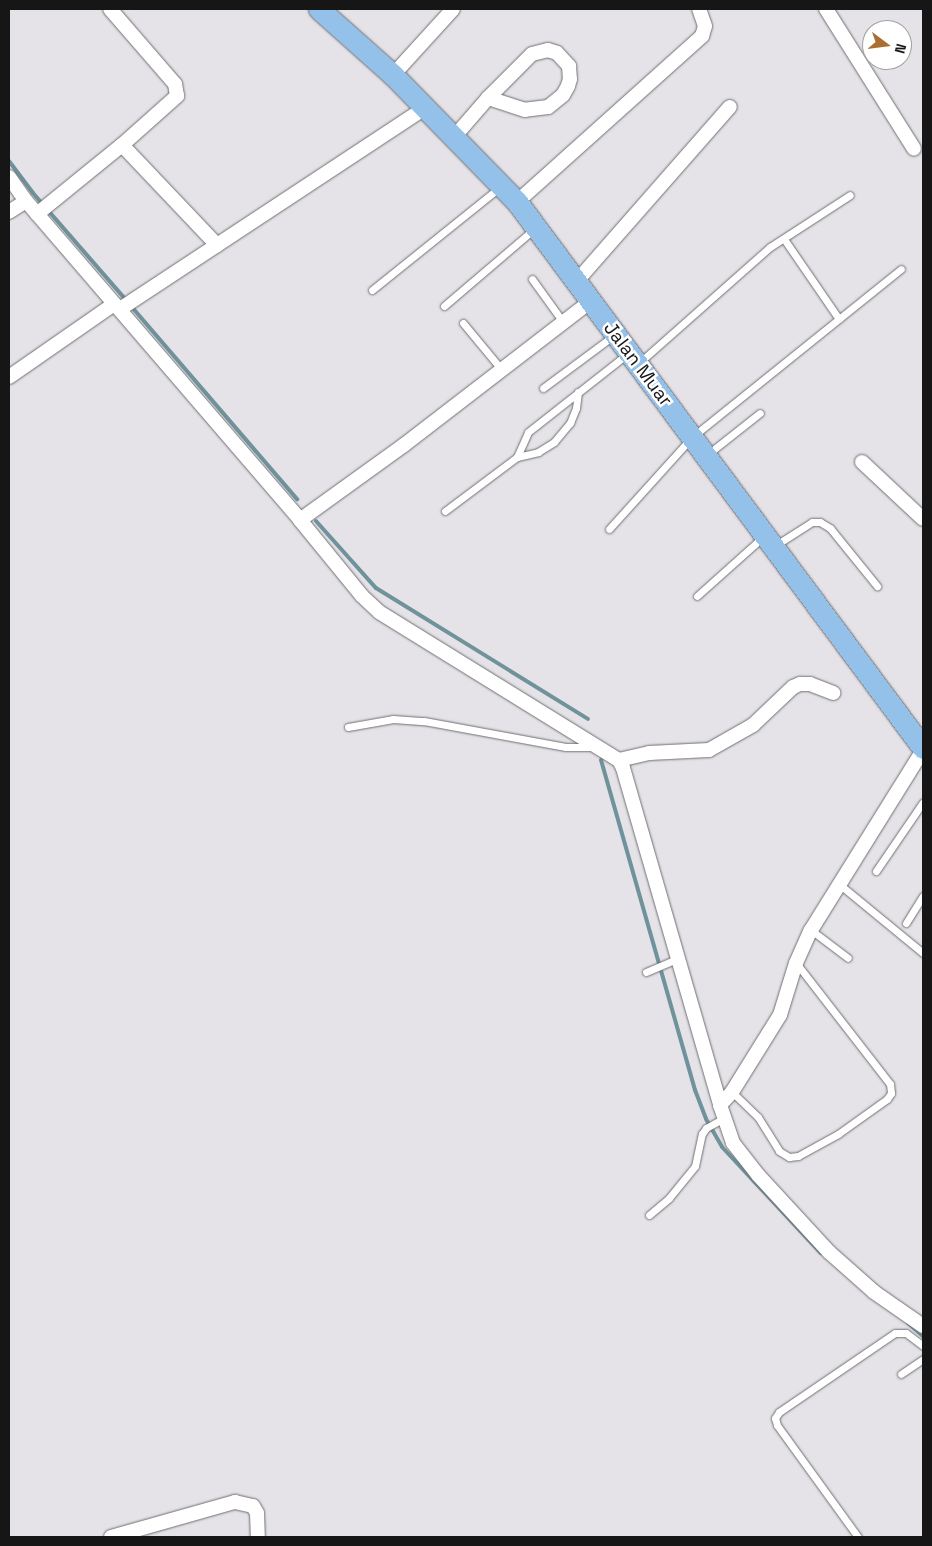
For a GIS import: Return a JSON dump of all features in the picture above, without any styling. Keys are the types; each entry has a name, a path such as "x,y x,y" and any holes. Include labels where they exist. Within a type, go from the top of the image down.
{"main road":[{"name":"Jalan Muar","path":"319,9 393,74 517,202 923,749"}],"street":[{"path":"44,208 174,100 178,92 175,84 110,9"},
{"path":"393,74 453,9"},
{"path":"517,202 702,36 705,26 699,9"},
{"path":"826,9 914,150"},
{"path":"455,136 488,98 532,54 539,51 557,53 569,66 570,79 568,86 563,95 548,107 525,110 488,98"},
{"path":"9,377 217,245 426,107"},
{"path":"576,282 730,107"},
{"path":"122,145 217,245"},
{"path":"9,177 26,201 44,208 362,596 378,612 619,760 623,768 676,960 722,1115 733,1143 743,1158 829,1252 874,1292 923,1326"},
{"path":"9,212 26,201"},
{"path":"300,520 502,370 591,300"},
{"path":"862,462 923,519"},
{"path":"619,760 649,753 709,750 753,725 794,687 800,684 810,684 833,693"},
{"path":"722,1115 732,1092 780,1015 796,963 811,930 923,749"},
{"path":"111,1537 234,1502 253,1506 257,1513 258,1537"}],"lane":[{"path":"372,290 503,186"},
{"path":"517,456 528,432 578,392 634,358 770,247 850,195"},
{"path":"444,306 536,227"},
{"path":"784,239 839,319"},
{"path":"609,529 692,437 901,269"},
{"path":"532,279 563,322"},
{"path":"463,323 502,370"},
{"path":"543,388 616,334"},
{"path":"445,511 517,456 538,452 554,442 570,423 576,408 578,392"},
{"path":"706,456 760,413"},
{"path":"697,596 770,541 812,522 820,522 830,528 878,586"},
{"path":"348,727 393,719 424,721 566,748 598,747"},
{"path":"876,871 923,802"},
{"path":"840,884 923,952"},
{"path":"906,923 923,896"},
{"path":"811,930 848,958"},
{"path":"646,972 676,960"},
{"path":"732,1092 758,1117 778,1151 790,1157 798,1156 838,1134 887,1099 891,1093 890,1084 796,963"},
{"path":"650,1215 669,1198 695,1166 702,1134 706,1128 722,1115"},
{"path":"858,1537 776,1425 775,1418 779,1412 895,1332 906,1333 923,1346"},
{"path":"901,1374 923,1359"}],"waterway":[{"path":"9,161 33,193 126,300"},
{"path":"131,306 297,499"},
{"path":"316,521 376,588 588,719"},
{"path":"601,760 695,1090 706,1119 722,1147 821,1253"},
{"path":"908,1323 923,1336"}]}
